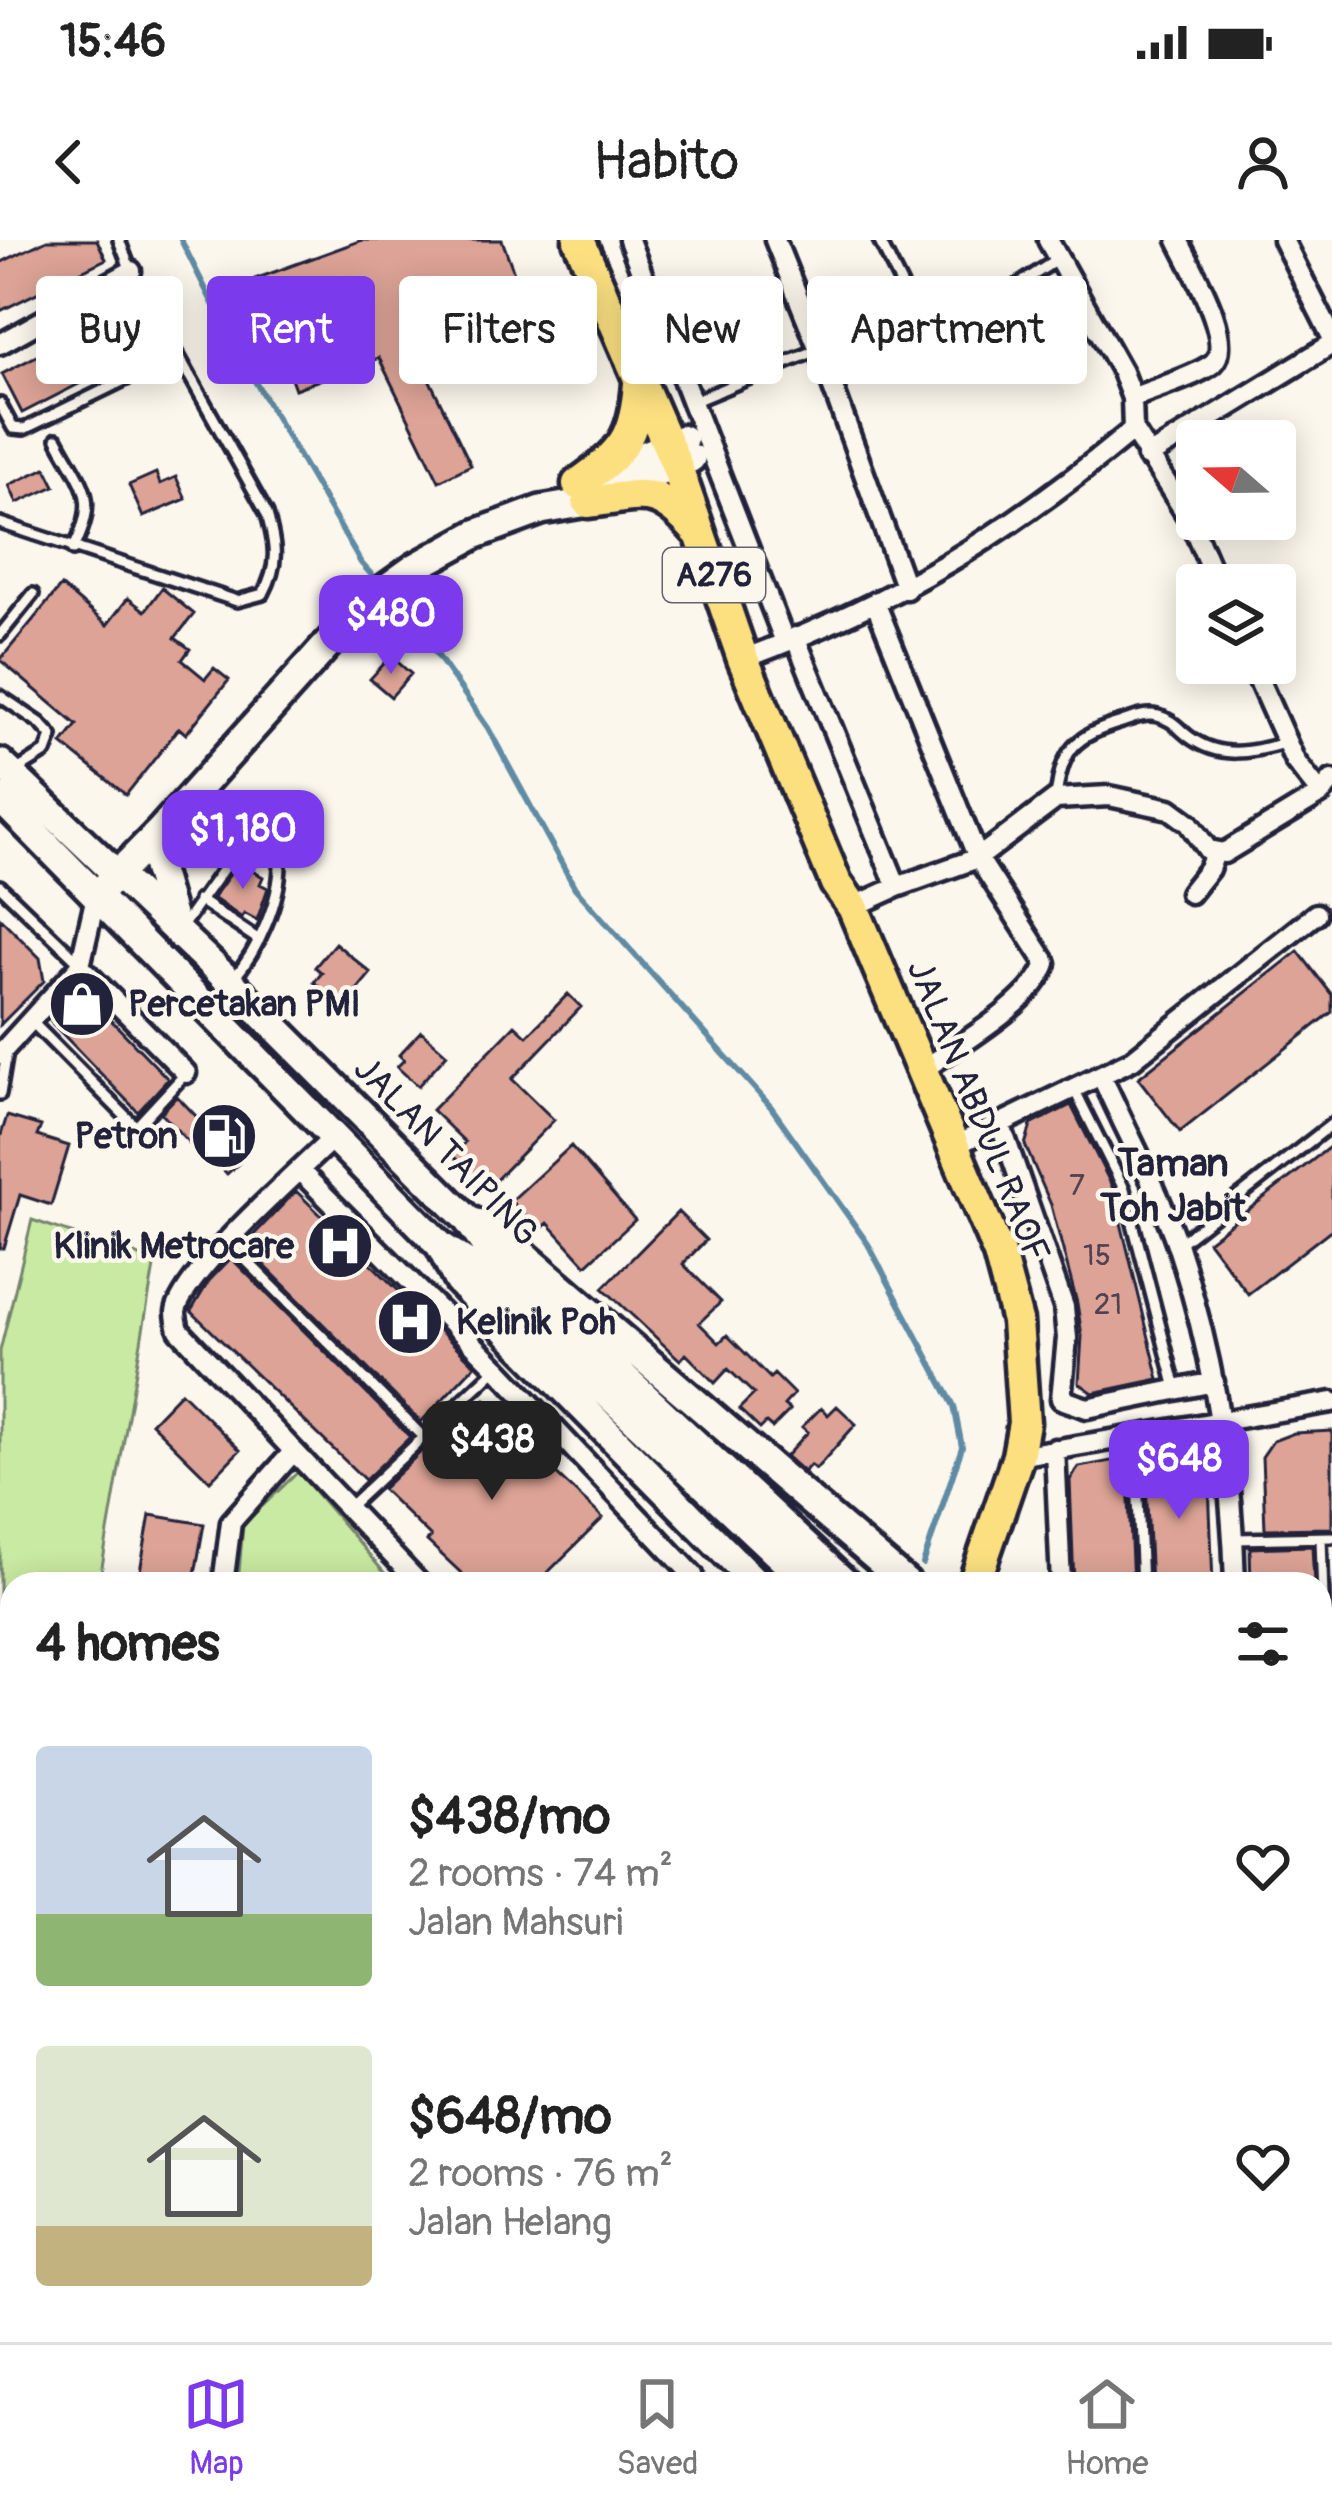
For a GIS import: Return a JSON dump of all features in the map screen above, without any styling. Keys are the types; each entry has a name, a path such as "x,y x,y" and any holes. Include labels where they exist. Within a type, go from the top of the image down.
{"main road":[{"name":"JALAN ABDUL RAOF","path":"579,240 621,335"},
{"name":"JALAN ABDUL RAOF","path":"596,240 680,452 701,536 771,647"},
{"path":"583,493 627,443 639,384"},
{"name":"JALAN ABDUL RAOF","path":"643,384 771,647 851,878 854,907 999,1254 1017,1321 1024,1423 1018,1456 978,1570"},
{"path":"105,886 363,605 416,567 476,534 680,452"},
{"path":"583,493 651,495 686,519 701,536"},
{"name":"JALAN TAIPING","path":"7,768 76,837 105,886 334,1137 441,1246 473,1267 832,1572"},
{"name":"JALAN TAIPING","path":"0,798 105,886 177,932 230,982 467,1219 490,1252 797,1572"},
{"path":"76,837 94,844 127,846 160,831"},
{"path":"160,831 158,867 177,932"},
{"path":"467,1219 503,1238 893,1572"},
{"path":"441,1246 458,1281 746,1572"}],"street":[{"path":"629,240 692,402 771,647 897,887"},
{"path":"775,240 807,320"},
{"path":"1048,240 1122,372 1132,398 1133,430 1190,520 1209,564"},
{"path":"1132,398 1214,363 1222,348 1218,327 1178,240"},
{"path":"1147,457 1332,341 1283,240"},
{"path":"0,344 131,272"},
{"path":"832,384 906,589"},
{"path":"771,647 906,589 976,549 1056,495 1133,430"},
{"path":"874,602 978,858 1046,963 1037,982 1023,995 921,1071"},
{"path":"854,907 978,858 1056,800 1109,796 1170,809 1189,823 1208,850 1224,853 1327,787 1286,742 1260,684"},
{"path":"1190,893 1215,853"},
{"path":"3,1052 79,964 105,886"},
{"path":"954,1146 1132,1060 1316,914"},
{"path":"79,964 186,1073"},
{"path":"1102,1077 1177,1245 1214,1382 1224,1422 1235,1572"},
{"path":"1001,1126 1064,1307 1060,1399 1087,1408 1214,1382"},
{"path":"334,1137 228,1242 184,1294 176,1313 179,1330 408,1572"},
{"path":"300,1171 497,1368 681,1572"},
{"path":"497,1368 520,1346"},
{"path":"1018,1456 1332,1402"},
{"path":"1055,1449 1060,1572"},
{"path":"225,1572 231,1522 293,1452"},
{"path":"696,1572 723,1547"}],"lane":[{"path":"119,240 133,276"},
{"path":"879,240 897,276"},
{"path":"1032,276 1058,259"},
{"path":"692,402 807,357"},
{"path":"0,523 237,602 263,594 276,570 276,545 267,514 183,363"},
{"path":"0,404 13,428 24,429 116,384"},
{"path":"57,439 89,507 88,521 73,550"},
{"path":"0,635 32,594"},
{"path":"0,696 52,736 46,752 7,768"},
{"path":"1056,800 1059,775 1075,742 1092,730 1150,714 1167,718 1214,750 1255,752 1286,742"},
{"path":"177,932 235,852 246,846 266,850 280,863 280,877 259,940 230,982"},
{"path":"0,886 79,964"},
{"path":"199,900 259,940"},
{"path":"31,1022 136,1127 186,1073"},
{"path":"0,1094 3,1052"},
{"path":"1075,1091 1124,1189 1177,1392"},
{"path":"1177,1245 1332,1124"},
{"path":"228,1242 423,1437"},
{"path":"346,1510 497,1368"},
{"path":"1135,1435 1141,1572"},
{"path":"1234,1539 1327,1537 1327,1572"}],"green space":[{"path":"32,1220 155,1261 101,1572 0,1572 0,1351"},
{"path":"298,1472 384,1572 239,1572 243,1525"}],"building":[{"path":"47,240 97,240 106,259 71,276 36,276 36,293 0,311 0,263"},
{"path":"362,240 502,240 515,276 399,276 399,384 432,384 471,465 439,481 379,358 375,359 375,276 263,276"},
{"path":"36,356 36,384 79,384 22,413 2,374"},
{"path":"46,468 55,486 17,503 9,485"},
{"path":"156,473 160,484 176,477 186,499 143,517 129,485"},
{"path":"61,586 107,625 128,598 145,611 162,588 194,614 175,638 190,649 182,660 205,679 214,668 229,680 186,734 179,728 126,795 62,744 77,725 0,660"},
{"path":"391,656 411,674 391,697 370,679"},
{"path":"238,863 263,877 260,884 268,888 257,920 244,913 242,918 213,898"},
{"path":"0,918 40,958 44,981 0,1025"},
{"path":"335,943 371,973 343,1007 314,982 322,973 315,967"},
{"path":"1298,951 1332,995 1332,1012 1180,1132 1138,1078"},
{"path":"83,991 168,1079 138,1112 51,1022"},
{"path":"568,994 581,1007 512,1079 554,1120 487,1189 452,1155 465,1142 432,1110 515,1025 527,1036"},
{"path":"421,1031 447,1054 418,1086 397,1067 404,1060 399,1055"},
{"path":"177,1096 213,1134 234,1113 250,1130 228,1152 239,1163 227,1174 217,1163 212,1167 161,1113"},
{"path":"1071,1105 1112,1186 1159,1379 1093,1393 1079,1383 1082,1336 1077,1303 1051,1205 1025,1145 1031,1125"},
{"path":"7,1116 41,1126 37,1136 69,1146 51,1205 20,1195 4,1248 0,1248 0,1138"},
{"path":"1332,1145 1332,1229 1248,1294 1208,1241"},
{"path":"571,1146 635,1220 586,1265 548,1223 539,1231 511,1201"},
{"path":"296,1191 475,1365 421,1422 244,1245"},
{"path":"678,1212 706,1240 683,1264 721,1302 699,1323 719,1343 727,1335 770,1378 774,1374 794,1394 784,1405 790,1410 772,1428 766,1423 760,1429 739,1409 754,1394 728,1369 715,1383 686,1354 680,1360 603,1288"},
{"path":"231,1258 410,1437 365,1480 191,1311 209,1281"},
{"path":"181,1392 240,1450 210,1481 151,1423"},
{"path":"485,1399 519,1431 515,1435 603,1518 548,1572 460,1572 382,1489 426,1447 433,1453"},
{"path":"837,1406 856,1424 816,1469 810,1465 804,1472 786,1456 808,1432 802,1427 821,1408 828,1415"},
{"path":"1332,1431 1332,1528 1265,1529 1262,1457 1273,1441 1294,1433"},
{"path":"1127,1458 1132,1572 1074,1572 1070,1480 1079,1467"},
{"path":"1208,1459 1213,1572 1150,1572 1145,1462"},
{"path":"150,1515 204,1524 195,1572 140,1571"},
{"path":"1312,1546 1313,1572 1251,1572 1250,1548"}],"waterway":[{"path":"181,240 231,340 361,563 380,584"},
{"path":"388,594 424,636 488,728 575,888 771,1107 868,1244 954,1406 962,1447 923,1564"}],"place":[{"name":"Percetakan PMI","path":"82,1004"},
{"name":"Petron","path":"224,1136"},
{"name":"Klinik Metrocare","path":"340,1246"},
{"name":"Kelinik Poh","path":"410,1322"}],"district":[{"name":"Taman Toh Jabit","path":"1173,1186"}]}
